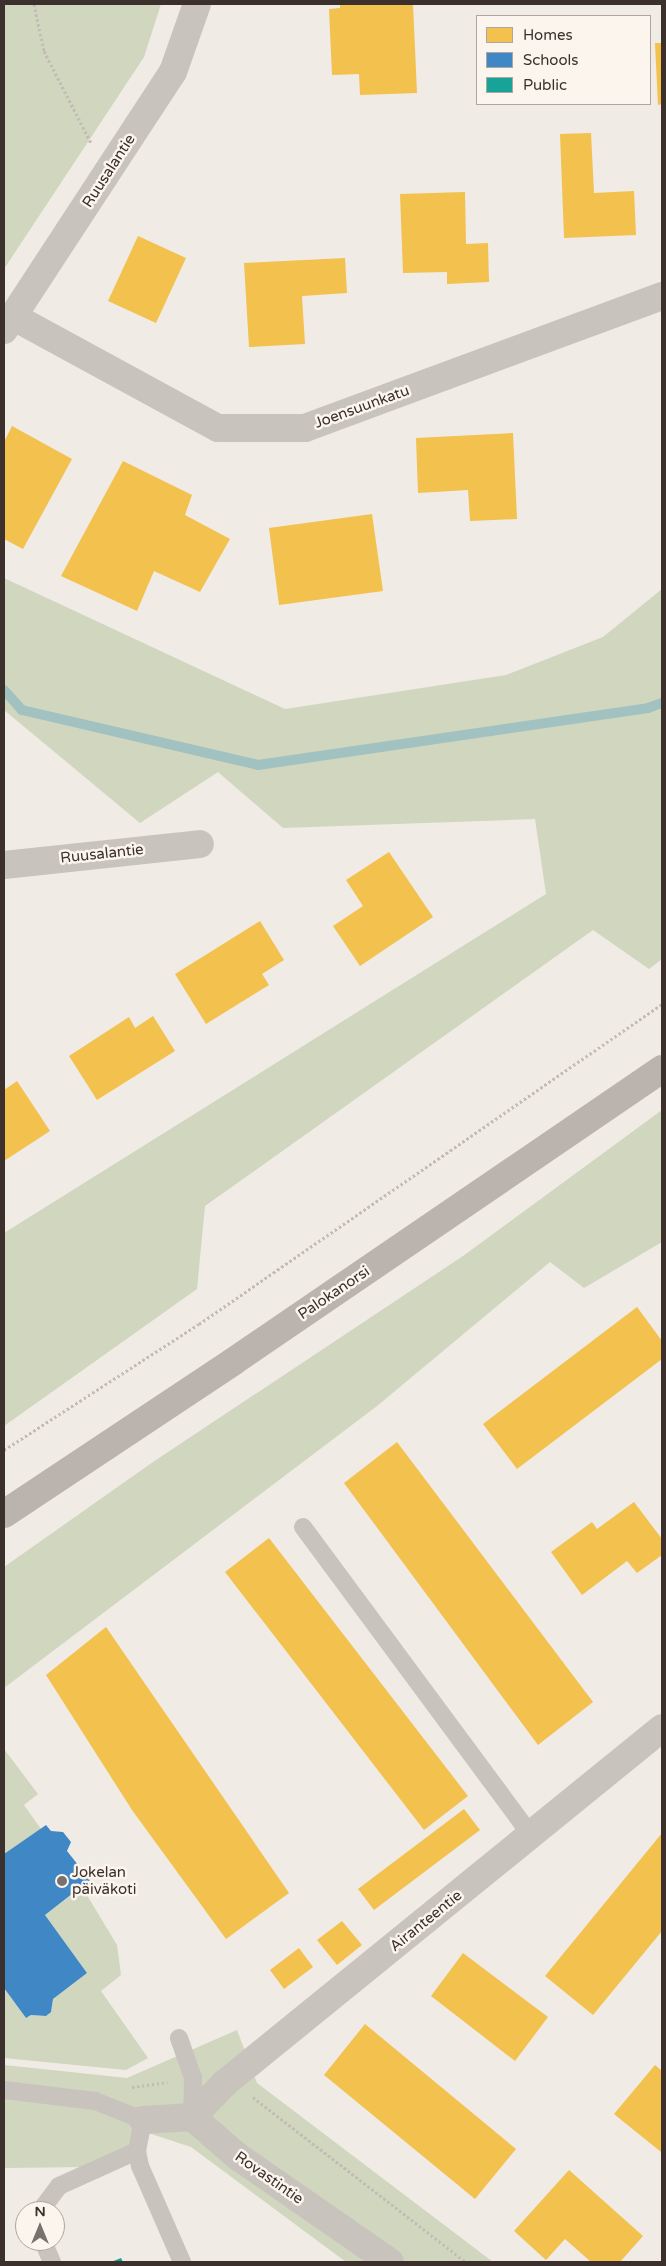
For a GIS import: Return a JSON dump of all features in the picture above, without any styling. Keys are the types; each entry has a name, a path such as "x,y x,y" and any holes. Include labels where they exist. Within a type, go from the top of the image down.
{"main road":[{"name":"Palokanorsi","path":"4,1514 234,1362 662,1069"}],"street":[{"name":"Ruusalantie","path":"9,323 173,72 197,4"},
{"name":"Joensuunkatu","path":"9,323 218,428 305,428 662,296"},
{"name":"Ruusalantie","path":"4,864 200,844"},
{"name":"Airanteentie","path":"192,2117 225,2083 532,1836 662,1728"},
{"path":"143,2120 192,2117"},
{"name":"Rovastintie","path":"192,2117 236,2156 390,2262"}],"lane":[{"path":"303,1527 532,1836"},
{"path":"178,2038 193,2078 192,2117"},
{"path":"4,2090 95,2101 143,2120 137,2151 140,2166 182,2262"},
{"path":"48,2201 59,2186 137,2151"}],"path":[{"path":"34,4 44,51 92,145"},
{"path":"4,1450 199,1324 662,1004"},
{"path":"225,2083 251,2096 466,2262"}],"green space":[{"path":"4,4 161,4 144,57 4,269"},
{"path":"4,578 285,709 506,675 603,637 662,589 662,959 649,969 593,930 205,1206 197,1289 4,1426 4,1233 546,894 535,819 283,828 218,772 140,823 4,710"},
{"path":"662,1110 662,1242 584,1288 550,1262 377,1406 4,1688 4,1567 153,1462 463,1256"},
{"path":"4,1749 38,1794 24,1805 41,1829 4,1854"},
{"path":"82,1887 117,1945 121,1975 101,1991 148,2058 126,2070 4,2058 4,1988 26,2018 31,2015 46,2016 51,2011 53,1999 87,1973 45,1915"},
{"path":"237,2030 257,2083 493,2262 346,2262 191,2147 133,2128 130,2146 86,2167 4,2168 4,2065 127,2078"}],"building: Homes":[{"path":"340,4 413,4 417,93 360,95 359,74 332,75 329,9 340,8"},
{"path":"655,43 662,43 662,104 658,105"},
{"path":"591,133 594,193 634,191 636,235 564,238 560,134"},
{"path":"465,192 466,244 488,243 489,282 447,284 447,272 403,273 400,194"},
{"path":"138,236 186,258 156,323 108,301"},
{"path":"345,258 347,293 302,296 305,344 249,347 244,263"},
{"path":"12,426 72,459 23,549 4,539 4,442"},
{"path":"513,433 517,519 470,521 468,490 418,493 416,438"},
{"path":"123,461 192,495 185,515 230,539 200,592 154,571 137,611 61,576"},
{"path":"372,514 383,591 279,605 269,528"},
{"path":"389,852 433,917 360,966 333,926 363,906 346,880"},
{"path":"260,921 284,960 262,974 269,985 206,1024 175,974"},
{"path":"153,1016 175,1051 97,1100 69,1056 129,1017 135,1028"},
{"path":"17,1081 50,1131 4,1161 4,1090"},
{"path":"637,1307 662,1341 662,1359 517,1469 483,1424"},
{"path":"397,1442 593,1702 538,1745 344,1483"},
{"path":"634,1502 662,1539 662,1555 637,1573 627,1561 582,1595 551,1552 592,1522 597,1529"},
{"path":"269,1538 468,1796 424,1830 225,1572"},
{"path":"106,1627 289,1893 226,1939 132,1810 46,1675"},
{"path":"464,1809 480,1830 374,1910 358,1889"},
{"path":"662,1833 662,1931 593,2015 545,1976"},
{"path":"342,1921 362,1945 337,1965 317,1940"},
{"path":"299,1948 313,1967 284,1989 270,1970"},
{"path":"463,1953 548,2017 515,2061 431,1996"},
{"path":"365,2024 516,2149 475,2199 324,2075"},
{"path":"655,2065 662,2071 661,2152 614,2114"},
{"path":"569,2170 643,2236 620,2262 591,2262 565,2239 546,2260 514,2231"}],"building: Schools":[{"path":"46,1825 51,1831 63,1832 71,1842 67,1851 90,1880 45,1915 87,1973 53,1999 51,2012 46,2016 31,2015 26,2018 4,1988 4,1854"}],"building: Public":[{"path":"121,2258 123,2262 111,2262"}],"waterway":[{"path":"4,690 22,710 258,765 648,708 662,703"}],"place":[{"name":"Jokelan päiväkoti","path":"62,1881"}]}
